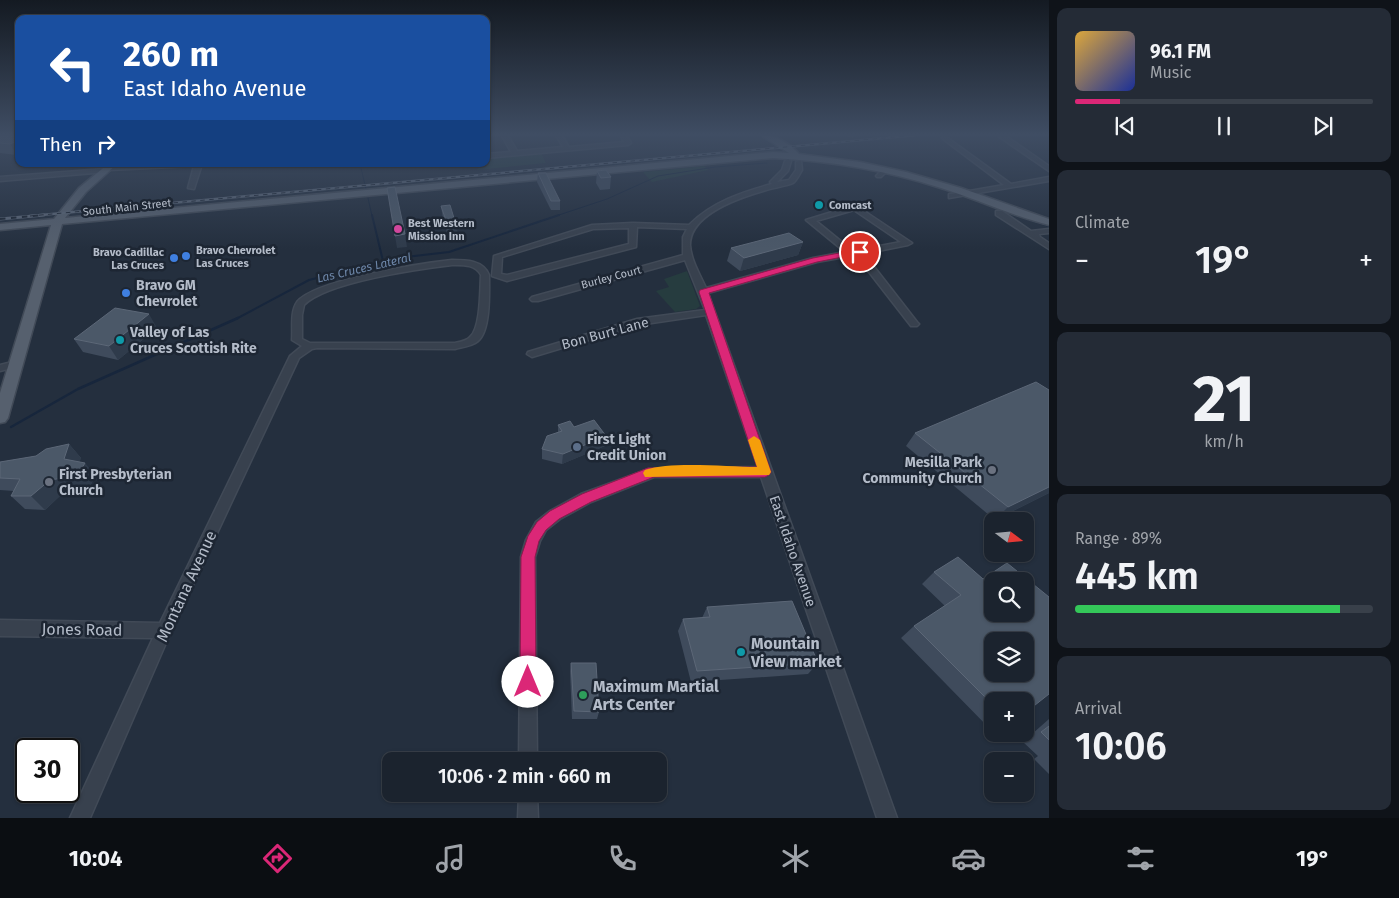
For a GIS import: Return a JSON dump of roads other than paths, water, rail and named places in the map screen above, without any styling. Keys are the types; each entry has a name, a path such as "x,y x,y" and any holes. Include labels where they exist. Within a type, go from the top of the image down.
{"main road":[{"path":"0,418 59,221 81,191 102,172"},
{"name":"South Main Street","path":"0,227 248,206 596,172"},
{"name":"South Main Street","path":"882,173 945,186 1049,222"},
{"name":"South Main Street","path":"882,173 1049,230"},
{"name":"South Main Street","path":"0,232 59,221"}],"street":[{"path":"0,179 61,172"},
{"path":"192,188 197,172"},
{"path":"770,185 786,172"},
{"path":"633,224 633,246 507,278 496,276 498,256 592,227 633,224 690,227 700,217 716,207 770,185 791,180 797,172"},
{"path":"991,172 1010,186"},
{"path":"952,196 1049,179"},
{"path":"704,292 850,252 908,243 855,207 810,220 850,252 872,270 914,324"},
{"path":"999,213 1049,247"},
{"name":"East Idaho Avenue","path":"690,227 686,239 688,256 704,292 765,472 887,818"},
{"path":"1036,237 1034,232 1049,230"},
{"name":"Burley Court","path":"535,298 688,256"},
{"path":"460,262 473,264 483,270 485,275 480,326 477,336 466,343 455,346 309,346 297,340 298,309 304,301 316,294 391,271 460,262"},
{"name":"Bon Burt Lane","path":"532,354 637,322 710,312"},
{"name":"Montana Avenue","path":"80,818 164,631 295,356 309,346"},
{"path":"0,368 16,364"},
{"path":"528,752 528,557 533,540 541,526 555,515 586,498 653,472 765,472"},
{"name":"Jones Road","path":"0,628 164,631"},
{"path":"528,802 528,818"}],"waterway":[{"path":"362,172 366,189"},
{"name":"Las Cruces Lateral","path":"559,215 607,199 658,176 682,172"},
{"path":"368,198 372,216"},
{"name":"Las Cruces Lateral","path":"1006,212 1019,216"},
{"path":"372,215 383,261"},
{"name":"Las Cruces Lateral","path":"237,318 309,280 397,258 449,252 559,215"},
{"name":"Las Cruces Lateral","path":"1015,215 1049,226"},
{"name":"Las Cruces Lateral","path":"11,427 78,389 237,318"}],"railway":[{"path":"30,216 510,172"},
{"path":"0,219 44,215"}],"place":[{"name":"Comcast","path":"819,205"},
{"name":"Best Western Mission Inn","path":"398,229"},
{"name":"Bravo Chevrolet Las Cruces","path":"186,256"},
{"name":"Bravo Cadillac Las Cruces","path":"174,258"},
{"name":"Bravo GM Chevrolet","path":"126,293"},
{"name":"Valley of Las Cruces Scottish Rite","path":"120,340"},
{"name":"First Light Credit Union","path":"577,447"},
{"name":"Mesilla Park Community Church","path":"992,470"},
{"name":"First Presbyterian Church","path":"49,482"},
{"name":"Mountain View market","path":"741,652"},
{"name":"Maximum Martial Arts Center","path":"583,695"}]}
